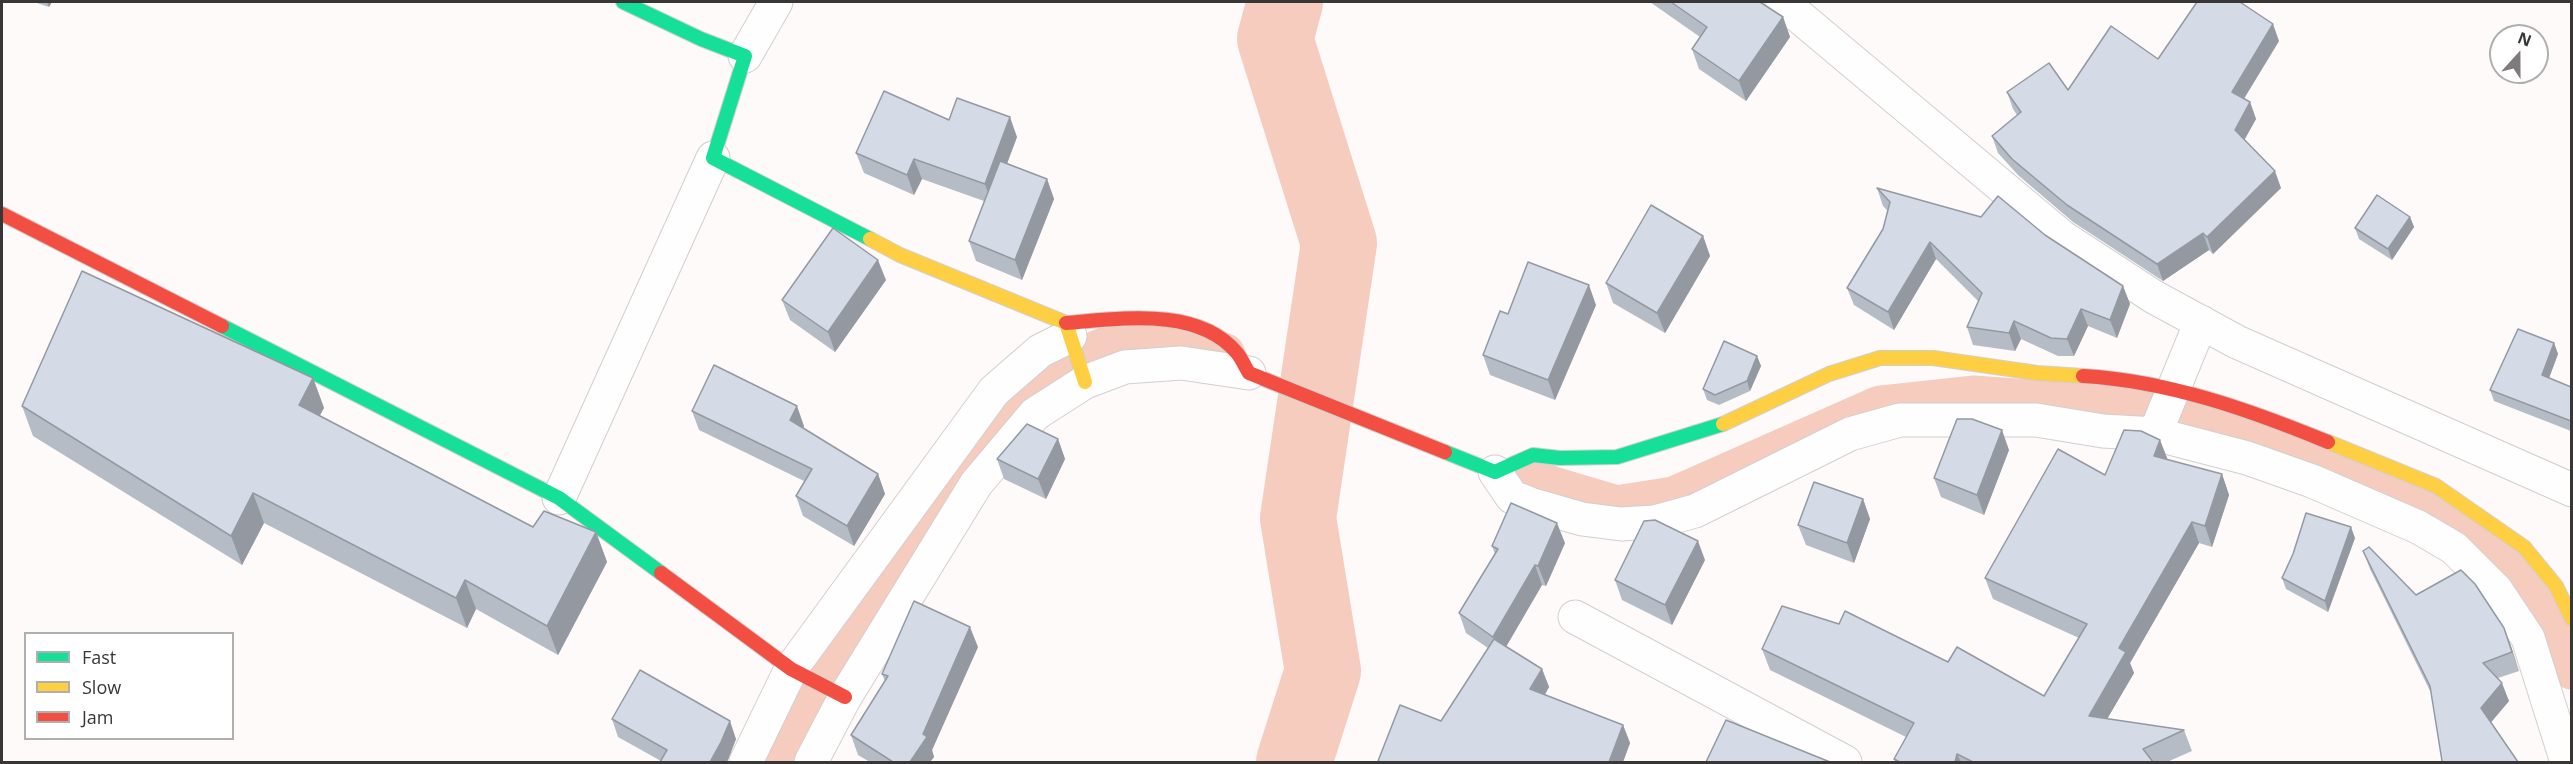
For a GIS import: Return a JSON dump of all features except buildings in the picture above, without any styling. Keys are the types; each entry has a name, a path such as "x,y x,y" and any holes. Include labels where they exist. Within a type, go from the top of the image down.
{"street":[{"path":"623,2 701,39 745,56"},
{"path":"559,498 713,158 745,56 776,2"},
{"path":"1782,2 2062,237 2154,297 2237,342 2571,490"},
{"path":"713,158 900,255 1070,336 1083,376"},
{"path":"2,214 559,498 796,672 837,693"},
{"path":"746,762 796,672 994,391 1040,351 1070,336 1148,319 1183,323 1218,337 1262,377"},
{"path":"2164,411 2201,322"},
{"path":"1489,469 1533,455 1560,458 1617,458 1734,420 1829,374 1880,358 1933,358 2037,374 2117,378 2164,411 2247,458 2320,461 2436,486 2523,547 2556,586 2571,619"},
{"path":"811,762 837,693 976,484 1035,414 1083,376 1125,368 1181,363 1262,377 1489,469 1512,496 1530,504 1582,519 1621,524 1655,522 1695,511 1850,434 1900,420 2036,420 2103,431 2164,411 2257,413 2320,461 2418,527 2454,548 2496,590 2528,638 2567,762"},
{"path":"1575,617 1845,762"}],"waterway":[{"path":"1285,2 1275,39 1339,243 1298,518 1323,671 1294,762"},
{"path":"771,762 793,720 937,504 975,452 1043,377 1104,350 1176,346 1223,355"},
{"path":"1521,476 1553,489 1617,508 1674,499 1880,408 1973,398 2158,411 2312,456 2434,503 2526,585 2572,667"}],"traffic: fast":[{"path":"623,2 701,39 745,56 713,158 870,239"},
{"path":"222,326 559,498 661,573"},
{"path":"1445,452 1495,472 1533,455 1560,458 1617,457 1723,424"}],"traffic: slow":[{"path":"870,239 900,255 1066,323 1085,382"},
{"path":"1723,424 1829,374 1880,358 1933,358 2037,373 2083,376"},
{"path":"2328,442 2436,486 2524,547 2556,586 2572,619"}],"traffic: jam":[{"path":"2,214 222,326"},
{"path":"1066,323 1133,318 1180,322 1201,328 1221,338 1237,353 1249,373 1445,452"},
{"path":"2083,376 2147,384 2208,399 2239,408 2328,442"},
{"path":"661,573 791,669 845,697"}]}
